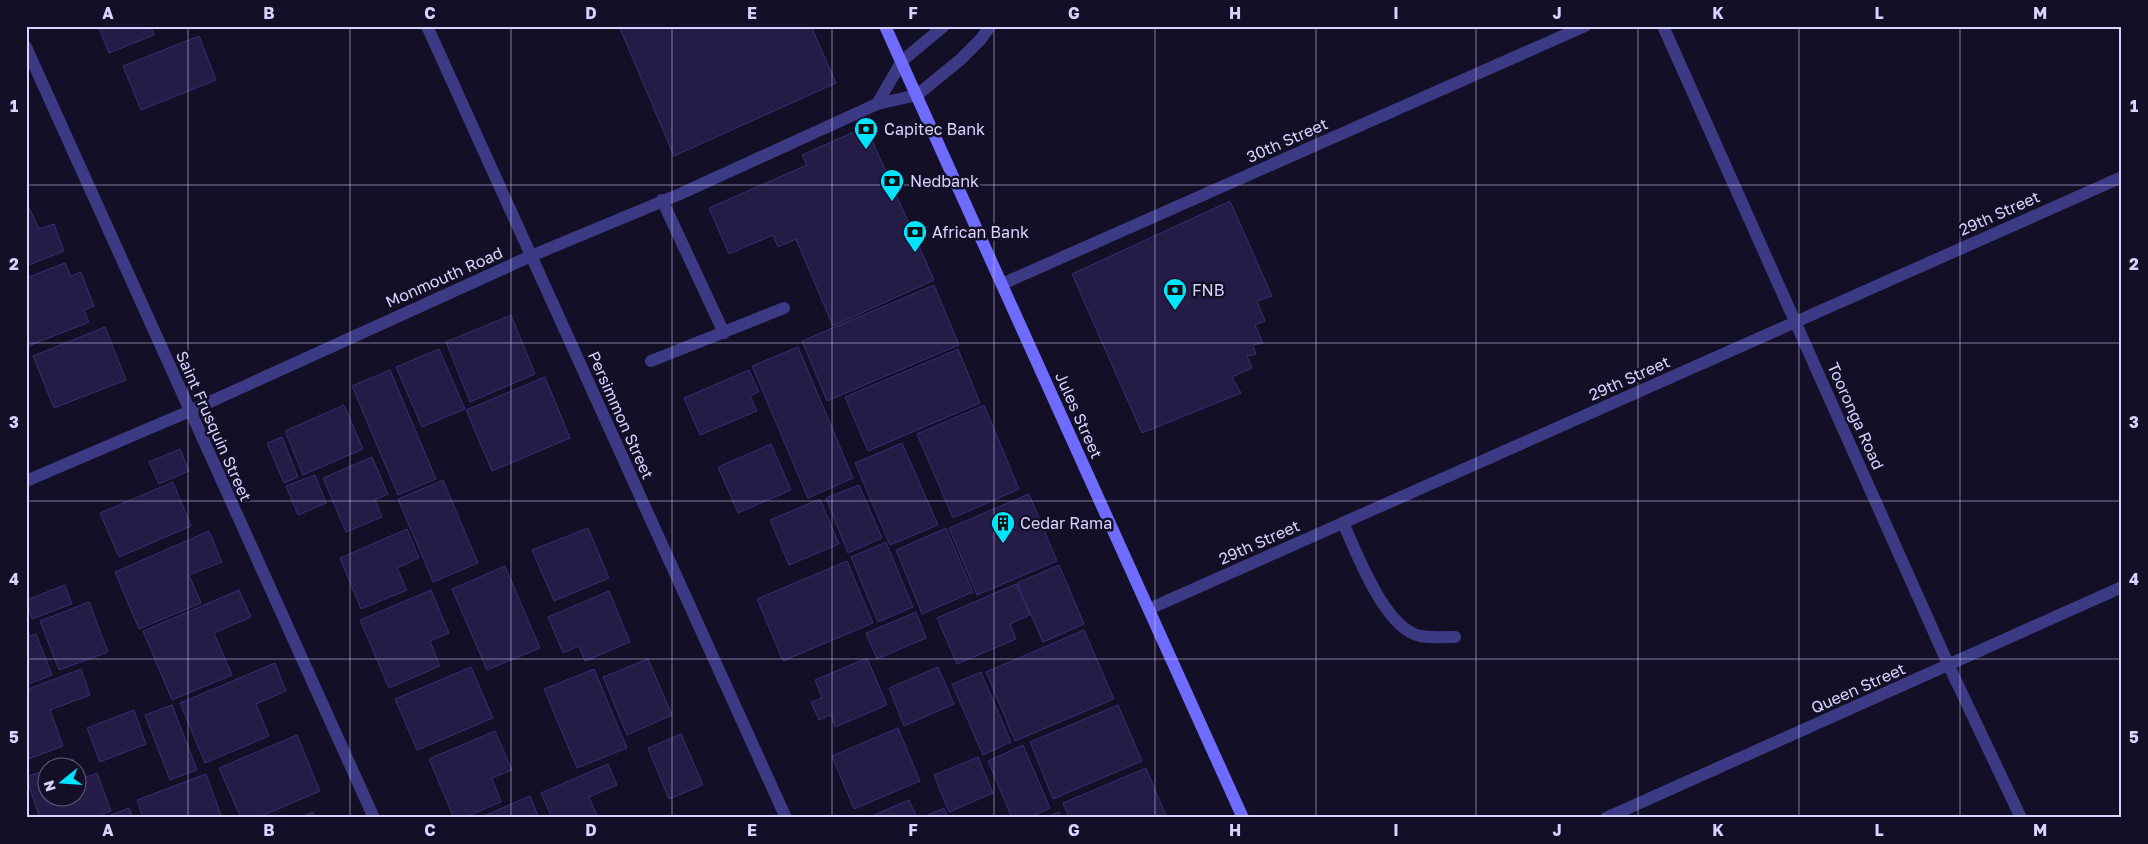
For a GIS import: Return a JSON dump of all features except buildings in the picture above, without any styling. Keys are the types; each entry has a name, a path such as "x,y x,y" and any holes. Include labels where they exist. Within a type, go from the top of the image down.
{"main road":[{"name":"Jules Street","path":"885,26 1243,818"}],"street":[{"name":"Persimmon Street","path":"427,26 786,818"},
{"path":"877,104 902,61 944,26"},
{"path":"917,95 960,60 981,39 990,26"},
{"name":"30th Street","path":"1002,284 1585,26"},
{"name":"Tooronga Road","path":"1663,26 1797,321 1949,666 2021,818"},
{"name":"Saint Frusquin Street","path":"26,47 374,818"},
{"name":"Monmouth Road","path":"26,481 190,411 531,256 877,104 917,95"},
{"name":"29th Street","path":"1149,609 2122,176"},
{"path":"662,200 724,333"},
{"path":"651,361 784,308"},
{"path":"1343,523 1376,595 1394,619 1418,636 1455,637"},
{"name":"Queen Street","path":"1606,818 1949,666 2122,586"}],"place":[{"name":"Capitec Bank","path":"866,150"},
{"name":"Nedbank","path":"892,202"},
{"name":"African Bank","path":"915,253"},
{"name":"FNB","path":"1175,311"},
{"name":"Cedar Rama","path":"1003,544"}]}
